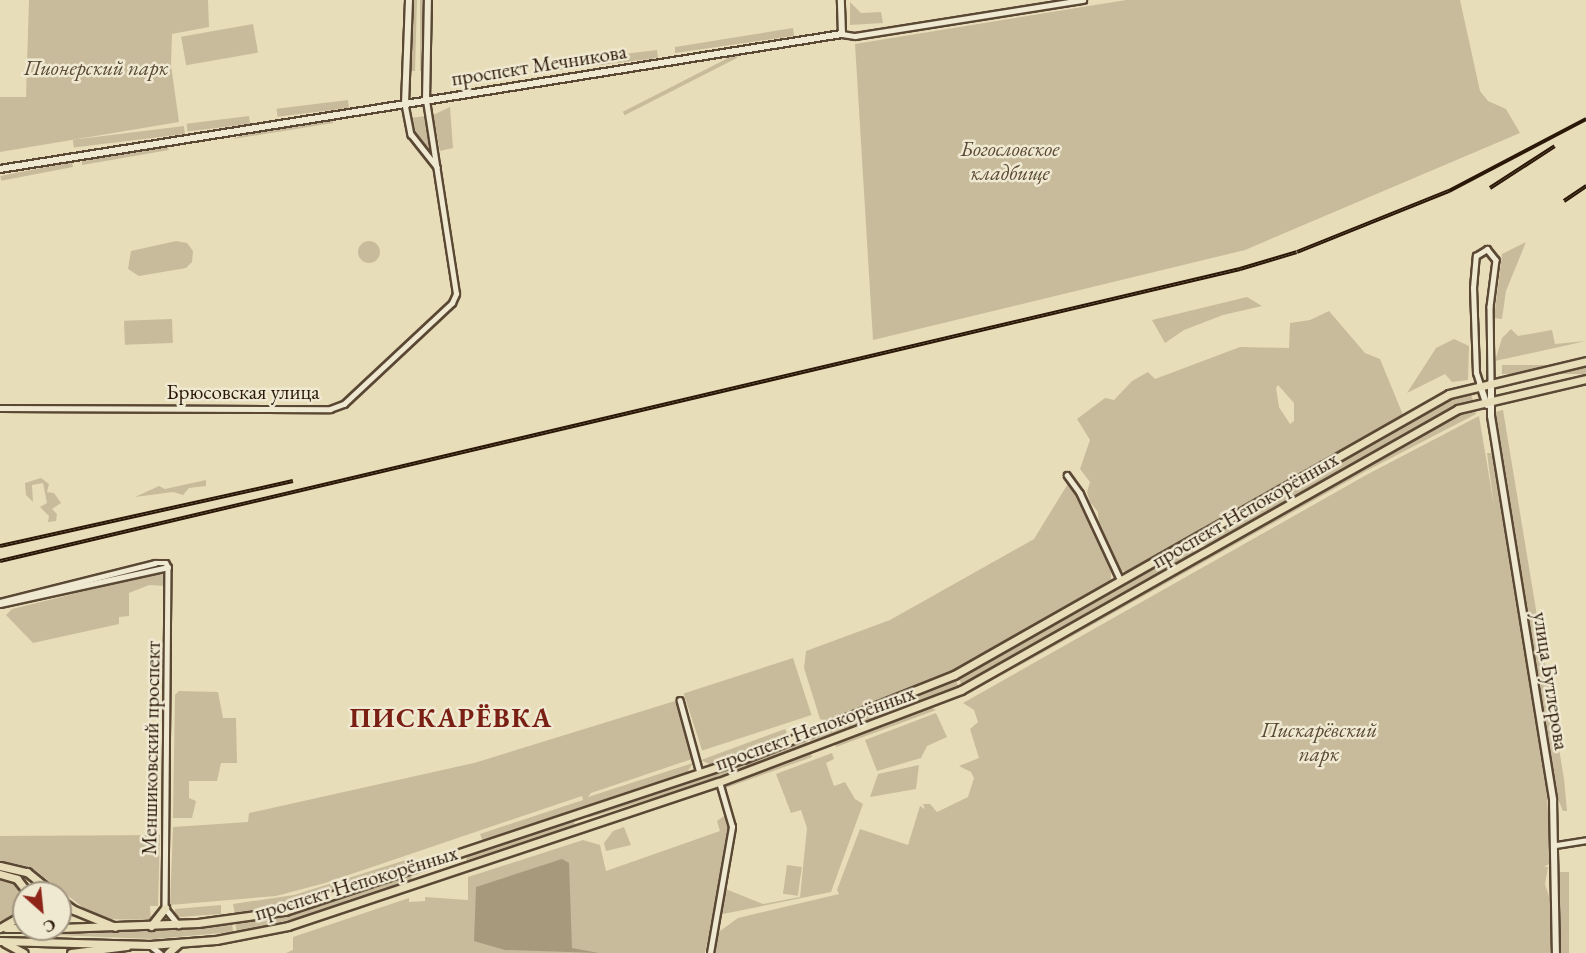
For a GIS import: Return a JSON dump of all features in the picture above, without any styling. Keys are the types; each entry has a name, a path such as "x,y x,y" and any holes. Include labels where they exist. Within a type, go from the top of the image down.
{"main road":[{"name":"проспект Непокорённых","path":"72,928 180,925 259,916 313,903 700,773 954,675 1432,403 1491,382 1586,361"},
{"name":"проспект Непокорённых","path":"0,941 178,944 288,926 719,782 961,690 1450,413 1488,400 1586,379"},
{"path":"1193,540 1201,554"},
{"path":"579,814 584,827"},
{"path":"0,866 27,872 38,881"},
{"path":"0,874 19,881"},
{"path":"151,926 165,908"},
{"path":"72,909 115,927"},
{"path":"0,941 24,953"},
{"path":"71,953 117,950 132,944"},
{"path":"168,953 178,944"}],"street":[{"path":"409,0 405,104 411,134 438,169"},
{"path":"426,100 428,0"},
{"path":"841,0 842,34"},
{"name":"проспект Мечникова","path":"0,169 842,34 855,36 1083,0"},
{"name":"Брюсовская улица","path":"0,408 340,407 454,299 438,169 426,100"},
{"name":"улица Бутлерова","path":"1488,400 1491,382 1490,319 1496,260 1487,249 1476,256 1473,288 1476,373 1488,400 1491,416 1551,782 1556,845 1556,953"},
{"path":"1067,475 1080,493 1121,581"},
{"name":"Меншиковский проспект","path":"0,603 168,567 165,908"},
{"path":"680,700 700,773"},
{"path":"710,953 732,827 719,782"},
{"path":"1556,845 1586,840"},
{"path":"165,908 180,925"},
{"path":"150,945 160,953"}],"green space":[{"name":"Пионерский парк","path":"29,0 208,0 209,27 172,34 171,65 179,122 0,152 0,97 26,97"},
{"path":"412,0 417,0 415,71 409,71"},
{"path":"420,0 426,0 426,71 420,71"},
{"name":"Богословское кладбище","path":"1126,0 1460,0 1480,91 1488,101 1506,109 1520,133 1245,250 873,340 855,44"},
{"path":"850,2 861,13 881,12 883,23 850,25"},
{"path":"253,24 258,53 186,65 181,37"},
{"path":"793,28 794,36 675,53 675,47"},
{"path":"657,50 658,58 539,73 538,65"},
{"path":"736,54 738,58 625,115 623,112"},
{"path":"348,100 349,108 278,117 277,109"},
{"path":"450,107 453,148 440,151 433,115"},
{"path":"249,116 250,124 187,132 186,124"},
{"path":"426,116 432,154 413,133 410,118"},
{"path":"333,119 333,123 233,139 247,133"},
{"path":"184,126 185,134 74,148 73,140"},
{"path":"167,146 169,150 82,165 82,160"},
{"path":"72,162 73,167 1,181 0,176"},
{"path":"176,241 187,243 193,251 192,262 186,268 139,276 128,269 131,251"},
{"path":"369,241 377,244 380,252 377,260 369,263 361,260 358,252 361,244"},
{"path":"1526,242 1506,291 1502,319 1494,318 1502,254"},
{"path":"1247,297 1262,306 1223,315 1184,330 1165,343 1152,320"},
{"path":"1329,311 1365,353 1380,359 1403,415 1129,572 1121,571 1099,527 1098,512 1090,502 1087,492 1090,482 1080,469 1090,440 1077,419 1105,398 1114,400 1132,381 1148,372 1155,379 1240,347 1289,348 1290,323 1310,320","holes":["1278,385 1294,403 1294,421 1290,424 1279,407 1276,388"]},
{"path":"172,319 173,343 125,345 124,321"},
{"path":"1511,329 1518,336 1552,330 1555,344 1586,341 1495,361 1502,338"},
{"path":"1454,339 1469,346 1468,380 1452,382 1445,374 1407,393 1436,348"},
{"path":"1502,365 1586,365 1586,374 1502,374"},
{"path":"1470,391 1473,400 1444,412 1209,546 1203,544 1204,538 1440,404"},
{"path":"1474,408 1476,414 1366,471 994,680 1445,420"},
{"path":"1503,410 1564,779 1567,811 1563,811 1557,797 1495,412"},
{"name":"Пискарёвский парк","path":"1479,416 1494,506 1487,453 1493,453 1546,783 1551,853 1549,864 1544,867 1548,867 1545,884 1551,903 1552,953 711,953 713,936 738,918 839,894 837,890 860,829 908,845 920,806 925,809 923,804 930,804 937,812 968,797 974,778 971,772 959,766 979,758 970,729 978,722 974,710 963,703 1368,474"},
{"path":"41,478 49,484 47,492 54,493 61,503 52,509 57,514 56,521 48,522 49,516 40,507 47,503 43,483 32,485 33,502 26,495 25,483"},
{"path":"206,480 206,486 189,488 183,495 173,492 135,497 159,486 165,489"},
{"path":"1069,482 1111,572 1111,582 955,670 828,722 820,719 804,668 806,651 890,620 1034,539"},
{"path":"1187,548 1194,550 1192,556 962,686 958,677"},
{"path":"162,572 166,586 149,585 129,593 129,616 119,617 119,624 33,643 6,615 12,609"},
{"path":"793,658 812,715 702,751 684,694"},
{"path":"955,679 959,687 811,743 809,738"},
{"path":"179,691 218,692 223,718 236,718 237,763 221,763 217,781 189,781 189,798 196,801 192,818 173,818 175,695"},
{"path":"675,701 692,759 591,793 588,797 693,763 686,774 483,842 480,834 583,800 582,796 325,883 276,896 170,905 173,827 248,822 249,813 474,763"},
{"path":"930,707 936,710 836,747 835,743"},
{"path":"936,713 947,737 927,746 921,758 877,771 865,740"},
{"path":"785,729 787,733 772,743 711,765 701,760"},
{"path":"806,739 808,744 718,778 588,818 590,814"},
{"path":"811,752 812,757 723,789 722,785"},
{"path":"832,753 834,759 826,763 834,786 845,782 855,799 863,804 831,892 718,915 723,888 763,904 800,897 807,828 801,810 791,813 776,774"},
{"path":"919,765 916,789 870,797 878,774"},
{"path":"727,814 730,827 705,953 286,953 293,950 293,937 409,898 409,902 425,901 425,897 468,900 468,877 583,840 600,845 606,871 720,831 717,821"},
{"path":"571,821 575,823 573,826 467,862 466,856"},
{"path":"624,827 631,845 606,851 604,843 613,831"},
{"path":"160,835 158,906 150,906 151,920 105,919 90,913 72,899 72,881 49,881 31,867 0,861 0,836"},
{"path":"409,859 412,866 333,892 235,914 233,904 294,895"},
{"path":"787,865 802,867 798,896 783,894"},
{"path":"1560,872 1569,872 1569,953 1560,953"},
{"path":"408,875 412,877 410,881 315,914 237,932 235,923 313,907"},
{"path":"0,878 12,881 12,916 0,921"},
{"path":"221,905 221,914 180,917 175,914 175,909"},
{"path":"232,923 233,932 154,939 72,936 72,932"}],"shaded area":[{"path":"562,859 569,863 572,948 599,953 505,950 474,941 476,887"}],"railway":[{"path":"0,561 1240,269 1297,252 1449,191 1586,119"},
{"path":"1490,188 1555,146"},
{"path":"1564,201 1586,186"},
{"path":"0,546 293,481"}],"district":[{"name":"ПИСКАРЁВКА","path":"451,718"}]}
